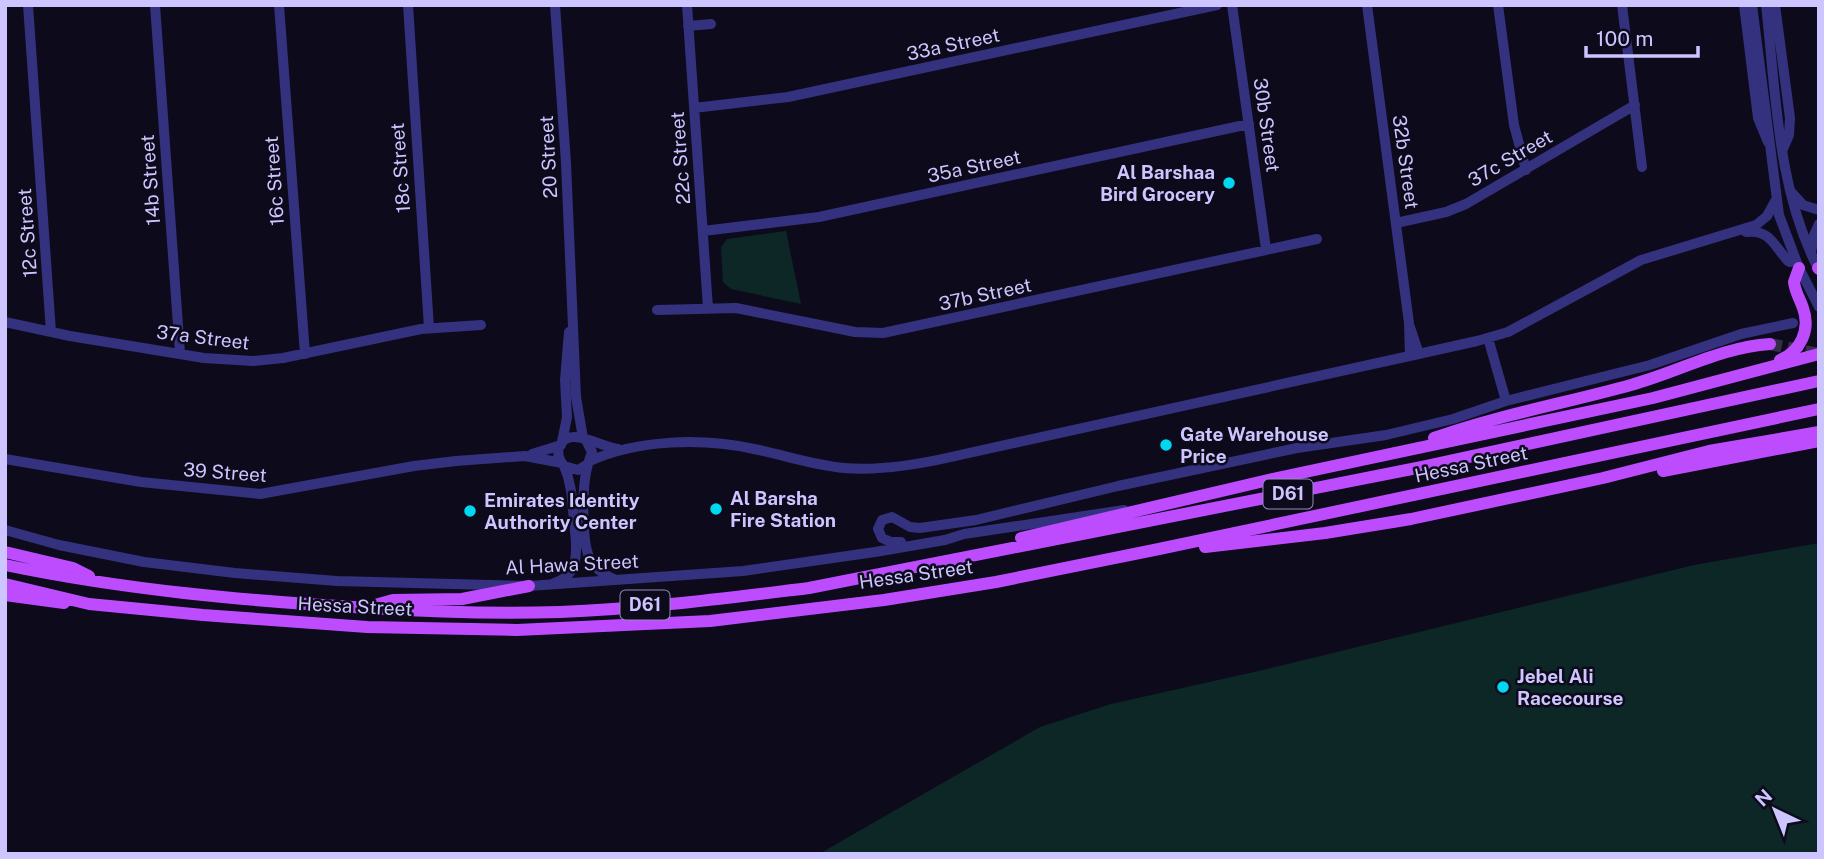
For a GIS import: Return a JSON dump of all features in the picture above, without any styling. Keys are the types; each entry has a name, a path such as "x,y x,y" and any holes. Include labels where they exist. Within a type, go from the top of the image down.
{"main road":[{"path":"1754,371 1791,354 1802,339 1806,318 1794,282 1797,264"},
{"path":"1395,453 1477,424 1631,385 1735,349 1770,344"},
{"path":"1754,371 1819,354"},
{"name":"D61","path":"1395,453 1619,406 1754,371"},
{"name":"Hessa Street","path":"5,565 94,581 217,598 461,614 612,609 808,588 1422,467 1819,381"},
{"path":"1710,451 1747,430 1819,411"},
{"name":"Hessa Street","path":"5,584 89,604 367,627 467,630 617,627 710,621 884,600 996,582 1819,411"},
{"path":"1159,550 1241,543 1411,519 1603,478 1710,451 1819,432"},
{"path":"1603,478 1651,473 1819,441"},
{"name":"Hessa Street","path":"918,566 960,552 1395,453"},
{"path":"5,552 73,568 94,581"},
{"path":"369,608 385,601 462,599 535,586"},
{"path":"5,595 89,604"}],"street":[{"name":"12c Street","path":"28,5 51,332"},
{"name":"14b Street","path":"155,5 180,353"},
{"name":"16c Street","path":"279,5 305,354"},
{"name":"18c Street","path":"408,5 429,328"},
{"name":"20 Street","path":"555,5 566,163 576,397 585,439"},
{"name":"22c Street","path":"687,5 708,308"},
{"name":"33a Street","path":"694,108 788,97 1217,5"},
{"name":"30b Street","path":"1232,5 1266,249"},
{"name":"32b Street","path":"1367,5 1414,355"},
{"path":"1498,5 1514,125 1526,170"},
{"path":"1622,5 1642,167"},
{"path":"1744,5 1758,118 1770,145"},
{"path":"1752,5 1783,229 1819,307"},
{"path":"1766,5 1790,191 1797,219 1818,269"},
{"path":"1775,5 1790,118 1789,135 1783,149"},
{"path":"688,26 711,24"},
{"name":"37c Street","path":"1396,223 1456,208 1526,170 1634,105"},
{"name":"35a Street","path":"703,231 819,217 1249,124"},
{"path":"1790,191 1803,205 1819,211"},
{"path":"563,465 578,470 621,450 677,444 720,444 830,466 868,469 951,457 1488,338 1528,323 1641,260 1760,222 1770,212 1777,198"},
{"path":"1811,254 1819,224"},
{"path":"1721,236 1760,232 1773,239 1788,261 1797,264"},
{"name":"37b Street","path":"657,310 750,310 855,332 883,333 1317,239"},
{"name":"20 Street","path":"561,444 567,416 565,371 571,307"},
{"name":"37a Street","path":"5,322 216,359 253,361 305,354 429,328 481,324"},
{"path":"1488,338 1506,401 1650,365 1741,334 1793,323"},
{"name":"Hessa Street","path":"964,534 895,543 882,538 878,529 880,523 888,517 910,527 920,528 995,516 1118,486 1297,448 1357,441 1409,430 1506,401"},
{"path":"535,586 561,581 575,563 577,553 571,488 558,454 561,444 573,436 621,450"},
{"path":"585,439 591,447 583,488 587,550 598,570 616,580"},
{"name":"39 Street","path":"5,459 141,482 260,494 414,466 525,456 561,444"},
{"name":"39 Street","path":"525,456 563,465"},
{"name":"Al Hawa Street","path":"5,530 59,545 144,562 235,573 337,581 535,586 743,571 875,552 945,540 964,534 1109,511 1123,509 1139,512"}],"green space":[{"path":"786,231 801,304 731,289 723,282 721,247 727,239"},
{"name":"Jebel Ali Racecourse","path":"1819,543 1819,854 819,854 1040,727 1111,704 1263,670 1694,565"}],"tunnel":[{"path":"1770,344 1819,354"}],"place":[{"name":"Al Barshaa Bird Grocery","path":"1229,183"},
{"name":"Gate Warehouse Price","path":"1166,445"},
{"name":"Al Barsha Fire Station","path":"716,509"},
{"name":"Emirates Identity Authority Center","path":"470,511"},
{"name":"Jebel Ali Racecourse","path":"1503,687"}]}
